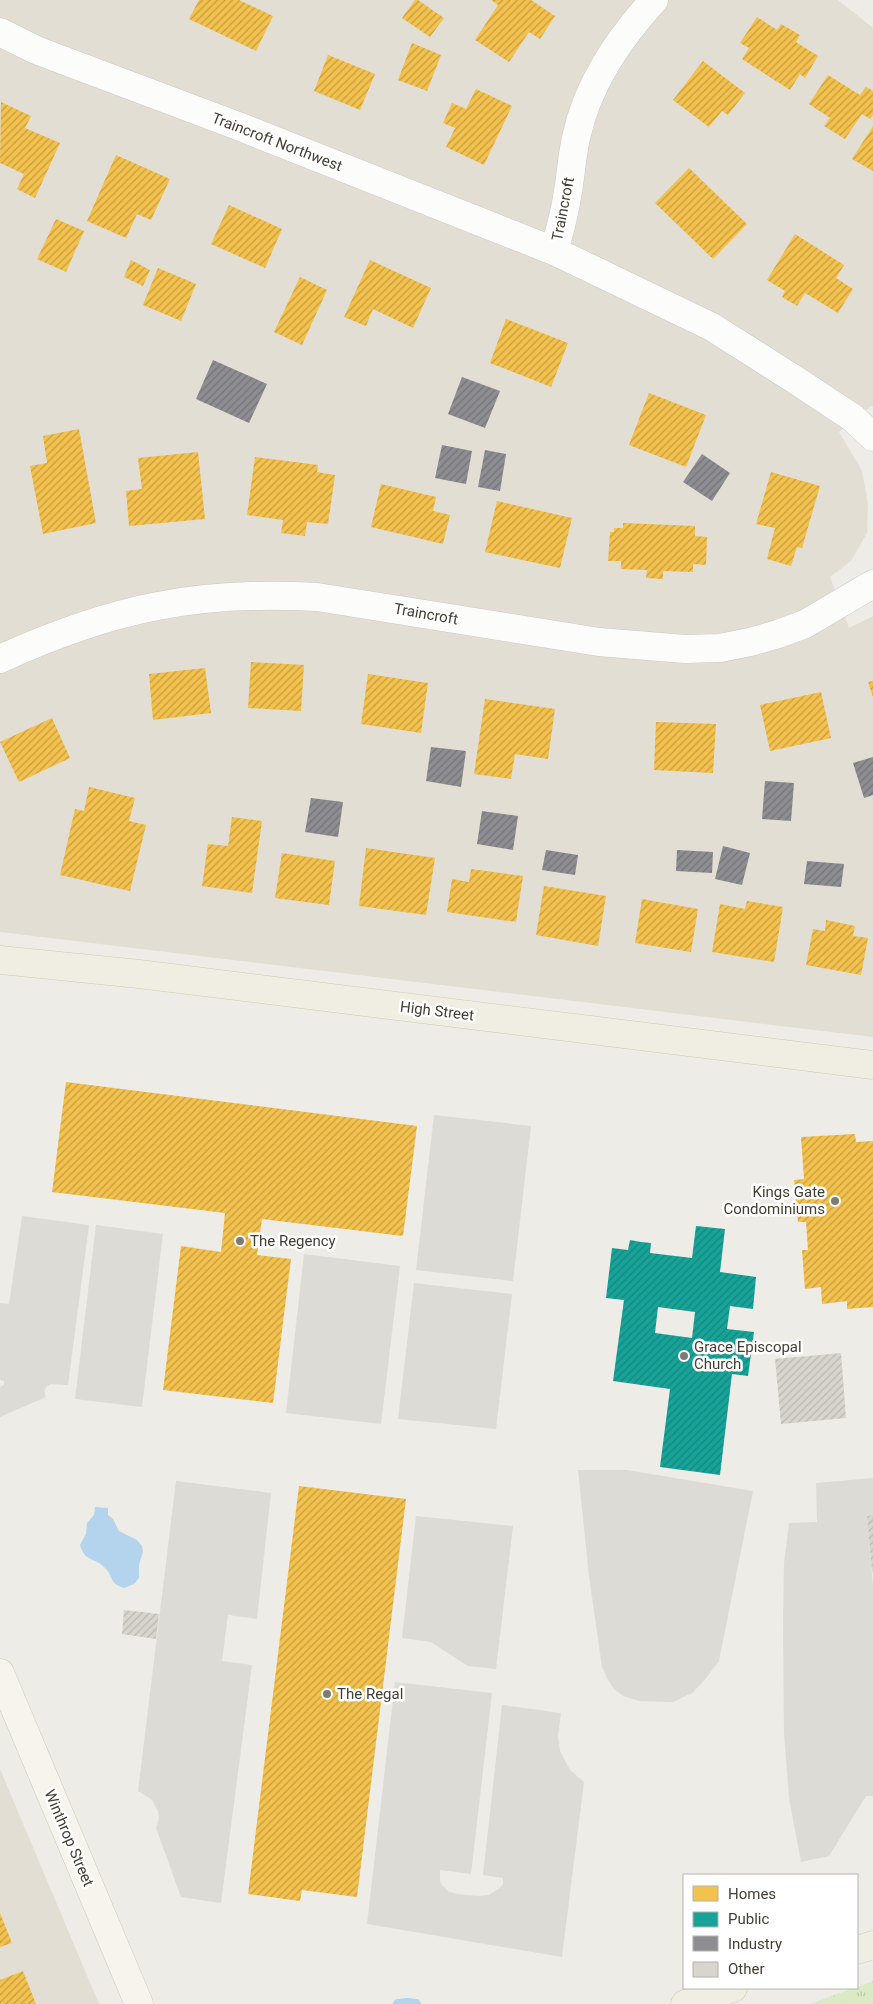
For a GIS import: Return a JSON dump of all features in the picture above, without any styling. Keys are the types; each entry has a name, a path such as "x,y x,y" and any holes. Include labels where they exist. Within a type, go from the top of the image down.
{"main road":[{"name":"High Street","path":"0,960 139,974 873,1064"},
{"path":"858,1950 873,1944"},
{"path":"685,2004 730,1989"}],"street":[{"name":"Traincroft","path":"654,0 607,59 583,112 575,139 563,222 554,251 712,327 846,413 873,437"},
{"name":"Traincroft Northwest","path":"0,32 36,50 238,126 554,251"},
{"name":"Traincroft","path":"0,659 40,641 110,616 157,605 198,599 277,595 316,597 599,642 685,649 720,648 750,642 805,624 862,590 873,566"},
{"name":"Winthrop Street","path":"0,1673 139,2004"}],"shaded area":[{"path":"0,0 838,0 873,28 873,407 871,406 839,432 862,471 868,504 867,533 851,561 830,577 849,628 873,616 873,1037 0,932"},
{"path":"434,1115 531,1126 513,1281 416,1270"},
{"path":"22,1216 89,1225 68,1385 51,1384 44,1391 46,1397 0,1417 0,1387 4,1385 4,1381 0,1380 0,1303 9,1304"},
{"path":"96,1225 163,1234 142,1407 75,1399"},
{"path":"304,1254 400,1266 381,1424 286,1413"},
{"path":"414,1283 512,1294 496,1429 398,1419"},
{"path":"578,1470 627,1470 753,1491 719,1661 692,1693 673,1702 639,1701 623,1696 613,1688 602,1667 589,1576"},
{"path":"873,1478 873,1515 867,1516 873,1587 873,1796 866,1796 829,1856 801,1862 789,1798 784,1733 784,1563 789,1523 817,1522 816,1483"},
{"path":"176,1481 271,1493 257,1619 228,1615 222,1661 252,1665 221,1903 181,1897 156,1828 159,1818 158,1811 152,1800 138,1791"},
{"path":"416,1516 513,1526 496,1669 468,1666 431,1642 402,1638"},
{"path":"395,1682 492,1693 471,1874 440,1870 442,1885 448,1891 457,1894 489,1895 503,1884 503,1878 483,1875 502,1705 561,1713 558,1736 560,1751 570,1770 584,1782 562,1957 367,1924"},
{"path":"0,1769 99,2004 0,2004"}],"green space":[{"path":"873,1981 873,2004 810,2004 851,1989 858,1989 858,1986"}],"water":[{"path":"95,1507 108,1508 108,1515 113,1519 119,1531 137,1540 142,1546 143,1552 139,1565 139,1578 134,1584 124,1588 116,1584 102,1565 85,1555 82,1551 80,1545 86,1534 87,1523 94,1515"}],"building: Homes":[{"path":"199,0 239,0 273,16 256,51 189,19"},
{"path":"415,0 418,0 444,18 430,37 402,18"},
{"path":"491,0 531,0 555,16 540,39 529,32 509,62 475,40 498,5"},
{"path":"757,17 777,30 781,24 800,35 796,42 818,56 805,78 800,74 790,90 742,59 749,48 740,43"},
{"path":"412,43 441,55 427,91 398,80"},
{"path":"328,55 375,74 360,110 314,91"},
{"path":"703,61 745,93 728,115 722,111 709,127 673,100"},
{"path":"828,75 860,95 866,87 873,91 873,115 870,119 862,114 845,139 824,126 830,118 809,104"},
{"path":"476,89 512,106 484,165 446,147 455,128 443,123 452,103 466,109"},
{"path":"1,102 31,116 25,128 60,143 35,198 17,189 24,174 0,163"},
{"path":"873,126 873,171 852,159"},
{"path":"116,155 170,179 151,220 137,214 126,238 87,221"},
{"path":"689,168 747,224 713,259 655,203"},
{"path":"229,205 282,229 265,268 211,244"},
{"path":"56,219 84,231 66,272 37,259"},
{"path":"795,234 844,265 836,278 853,289 838,313 805,293 797,306 782,297 785,291 767,280"},
{"path":"131,260 150,270 143,286 124,277"},
{"path":"370,260 431,288 413,328 373,309 366,326 344,317"},
{"path":"158,268 196,284 181,321 143,305"},
{"path":"300,277 327,290 302,345 274,332"},
{"path":"506,319 568,343 551,387 490,363"},
{"path":"649,393 706,415 686,467 629,445"},
{"path":"79,429 96,523 43,534 30,466 47,463 43,436"},
{"path":"198,452 205,519 129,526 126,491 142,489 138,458"},
{"path":"255,457 318,465 317,472 335,475 328,524 307,522 305,536 281,533 283,520 247,515"},
{"path":"771,472 820,486 802,548 797,547 791,566 767,559 775,528 756,524"},
{"path":"381,484 436,497 433,511 450,515 443,544 371,527"},
{"path":"497,501 572,518 560,568 485,552"},
{"path":"623,523 695,526 695,536 707,537 706,565 693,564 693,572 663,571 663,579 646,578 647,570 621,569 621,561 608,561 610,532 614,532 614,528 623,528"},
{"path":"251,662 304,665 301,711 248,708"},
{"path":"205,668 211,713 153,720 149,674"},
{"path":"368,674 428,683 421,733 361,724"},
{"path":"873,681 873,697 868,682"},
{"path":"821,692 831,738 770,751 760,705"},
{"path":"485,699 555,709 548,759 515,754 511,779 474,774"},
{"path":"52,718 70,758 19,782 0,742"},
{"path":"656,722 716,724 713,773 654,770"},
{"path":"89,787 135,798 129,821 146,825 130,891 60,875 75,809 84,811"},
{"path":"232,817 262,821 252,893 202,886 208,844 228,846"},
{"path":"366,848 435,858 426,915 359,906"},
{"path":"282,853 335,861 329,905 275,898"},
{"path":"471,869 523,876 516,922 447,912 452,879 469,882"},
{"path":"544,886 606,896 598,946 536,935"},
{"path":"642,899 698,909 691,952 635,943"},
{"path":"747,901 783,907 774,962 712,952 720,904 745,909"},
{"path":"826,920 855,926 853,936 868,938 861,975 806,965 813,929 825,931"},
{"name":"The Regency","path":"66,1082 417,1126 403,1236 262,1219 257,1255 291,1259 273,1403 163,1390 181,1246 221,1252 225,1213 52,1192"},
{"name":"Kings Gate Condominiums","path":"855,1134 856,1142 873,1141 873,1307 847,1309 847,1301 822,1304 821,1287 805,1289 802,1250 808,1250 806,1222 798,1222 794,1180 804,1179 801,1137"},
{"name":"The Regal","path":"299,1486 406,1499 357,1897 302,1890 300,1901 248,1894"},
{"path":"0,1913 12,1943 0,1947"},
{"path":"23,1971 36,2004 0,2004 0,1980"}],"building: Public":[{"name":"Grace Episcopal Church","path":"696,1226 725,1229 720,1272 756,1277 753,1309 730,1306 727,1329 754,1332 748,1376 732,1374 720,1475 660,1467 670,1389 613,1381 624,1300 606,1298 612,1248 628,1250 630,1240 651,1243 650,1253 692,1258","holes":["658,1307 695,1312 692,1338 655,1333"]}],"building: Industry":[{"path":"213,360 267,384 249,423 196,399"},
{"path":"462,377 500,391 485,428 448,414"},
{"path":"442,445 472,451 466,484 435,478"},
{"path":"485,450 506,454 500,491 478,487"},
{"path":"702,454 730,473 712,501 683,482"},
{"path":"431,747 466,751 461,787 426,781"},
{"path":"873,757 873,795 864,798 853,763"},
{"path":"765,781 794,783 791,821 762,819"},
{"path":"311,798 343,802 338,837 305,832"},
{"path":"482,811 518,816 513,850 477,844"},
{"path":"723,846 750,853 742,885 715,879"},
{"path":"546,850 578,855 575,875 542,870"},
{"path":"677,850 713,852 712,873 676,871"},
{"path":"807,861 844,864 841,887 804,884"}],"building: Other":[{"path":"841,1353 846,1418 781,1424 775,1359"},
{"path":"873,1515 873,1571 872,1572 867,1516"},
{"path":"124,1610 159,1614 156,1639 122,1634"}],"waterway":[{"path":"398,2004 416,2004"}],"place":[{"name":"Kings Gate Condominiums","path":"835,1201"},
{"name":"The Regency","path":"240,1241"},
{"name":"Grace Episcopal Church","path":"684,1356"},
{"name":"The Regal","path":"327,1694"}]}
